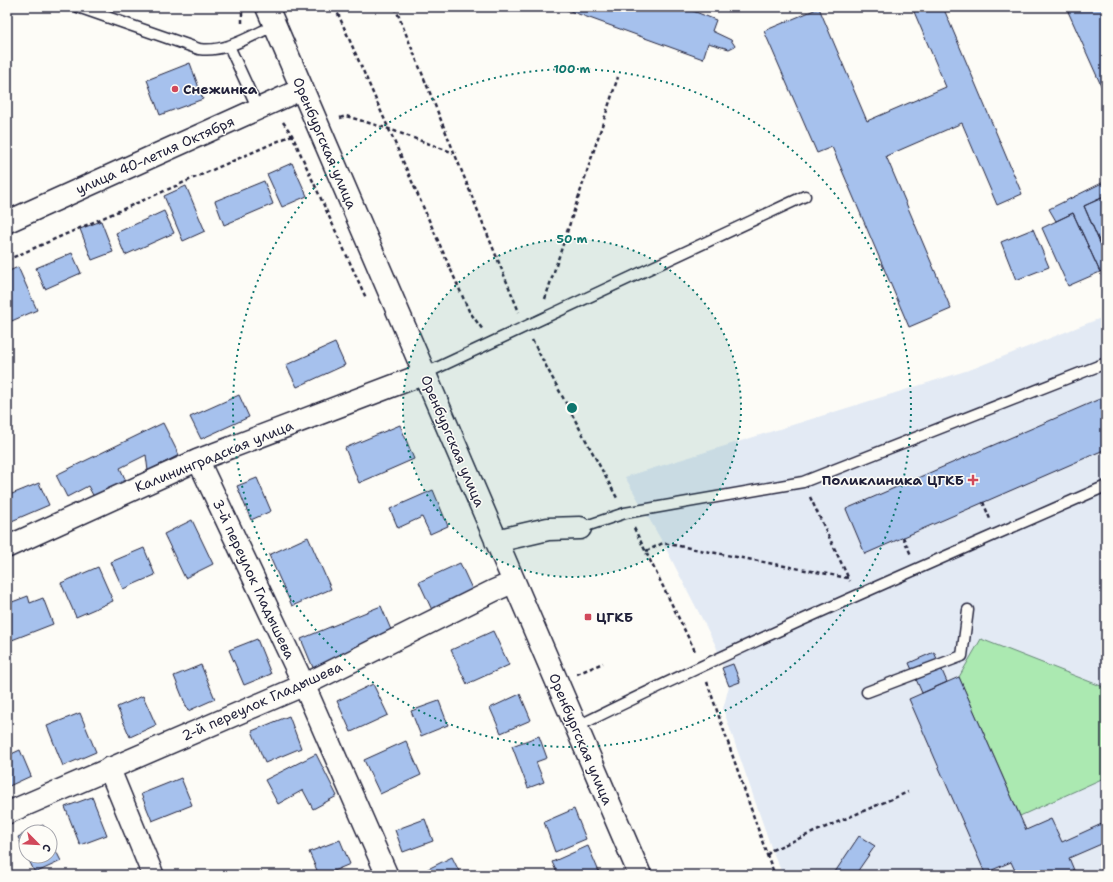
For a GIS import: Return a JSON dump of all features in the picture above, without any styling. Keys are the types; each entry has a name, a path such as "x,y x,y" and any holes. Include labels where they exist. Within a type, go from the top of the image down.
{"street":[{"name":"Оренбургская улица","path":"271,16 640,875"},
{"name":"улица 40-летия Октября","path":"7,222 302,89"},
{"name":"Калининградская улица","path":"7,547 198,460 424,374"},
{"name":"3-й переулок Гладышева","path":"198,460 304,685 387,875"},
{"path":"496,541 548,529 580,528"},
{"name":"2-й переулок Гладышева","path":"7,813 304,685 514,582"},
{"path":"109,768 153,875"}],"lane":[{"path":"78,7 199,49 216,50 230,46 242,40 271,16"},
{"path":"230,46 264,107"},
{"path":"424,374 805,196"},
{"path":"580,528 625,513 804,482 1106,363"},
{"path":"576,727 656,687 831,607 1106,486"},
{"path":"868,692 962,656 968,610"}],"path":[{"path":"242,7 242,40"},
{"path":"335,7 469,311 491,342"},
{"path":"395,7 525,327 646,550 695,650 702,666 775,875"},
{"path":"538,321 618,77"},
{"path":"264,107 293,137 368,303"},
{"path":"7,260 293,137 346,116 389,129 454,154"},
{"path":"804,482 851,584"},
{"path":"903,537 913,560"},
{"path":"646,550 663,543 848,578"},
{"path":"767,855 772,850 908,792"}],"shaded area":[{"path":"1106,316 1106,875 783,875 772,850 723,709 729,686 716,646 663,543 625,477 972,369"}],"green space":[{"path":"981,639 1106,688 1106,777 1020,816 959,677"}],"building":[{"path":"559,7 683,7 716,20 712,31 731,40 735,46 729,49 708,43 703,59"},
{"path":"912,7 943,7 1022,194 997,205 962,123 886,156 951,309 909,327 832,147 817,153 764,31 819,8 867,121 946,87"},
{"path":"1066,7 1106,7 1106,91 1104,92"},
{"name":"Снежинка","path":"190,63 203,99 160,115 147,80"},
{"path":"292,163 307,196 282,207 267,174"},
{"path":"264,181 273,204 224,225 215,201"},
{"path":"1106,181 1106,196 1084,206 1106,257 1106,269 1100,272 1073,213 1056,221 1049,209"},
{"path":"186,186 205,231 183,241 164,196"},
{"path":"1106,196 1106,257 1084,206"},
{"path":"164,211 174,233 125,255 116,233"},
{"path":"1073,213 1100,272 1068,286 1042,228"},
{"path":"101,221 113,252 92,260 80,229"},
{"path":"1033,229 1049,267 1016,280 1001,242"},
{"path":"72,253 81,273 45,289 36,268"},
{"path":"18,267 37,310 7,323 7,272"},
{"path":"335,343 345,365 297,387 286,365"},
{"path":"239,395 249,417 201,439 190,417"},
{"name":"Поликлиника ЦГКБ","path":"1102,398 1106,407 1106,449 865,554 846,509"},
{"path":"163,423 179,455 148,471 146,455 120,468 126,481 94,497 88,486 67,497 56,475"},
{"path":"400,425 414,459 359,483 345,448"},
{"path":"257,478 271,511 251,520 237,486"},
{"path":"39,483 49,505 7,523 7,496"},
{"path":"433,490 448,526 430,534 422,517 398,528 390,509"},
{"path":"192,520 213,564 185,578 164,534"},
{"path":"308,537 331,589 292,606 269,555"},
{"path":"144,548 155,575 123,589 111,562"},
{"path":"460,563 473,591 432,610 419,582"},
{"path":"98,567 113,601 76,617 61,583"},
{"path":"28,596 30,603 43,598 53,624 12,640 7,628 7,604"},
{"path":"381,606 394,637 314,670 301,639"},
{"path":"493,631 509,665 467,684 451,650"},
{"path":"257,639 271,674 244,685 229,650"},
{"path":"934,652 947,682 922,693 909,663"},
{"path":"733,664 740,682 729,686 722,668"},
{"path":"201,665 215,699 188,711 174,676"},
{"path":"959,677 1026,830 1051,819 1062,842 1106,822 1106,842 1069,858 1076,875 1017,875 1011,862 985,873 909,699"},
{"path":"373,684 388,715 351,732 337,701"},
{"path":"520,694 531,720 501,733 490,708"},
{"path":"143,696 156,725 130,737 117,707"},
{"path":"439,701 448,725 421,736 411,711"},
{"path":"80,713 96,752 63,766 47,726"},
{"path":"289,716 301,748 265,763 252,731"},
{"path":"539,736 547,758 536,762 544,782 528,788 512,746"},
{"path":"406,741 421,775 380,794 364,760"},
{"path":"20,750 31,776 7,787 7,756"},
{"path":"316,754 337,796 313,809 303,790 278,804 265,780"},
{"path":"181,778 192,805 152,821 141,794"},
{"path":"92,797 107,835 80,845 65,807"},
{"path":"574,809 586,839 555,852 544,822"},
{"path":"425,819 433,841 403,852 395,830"},
{"path":"859,836 875,846 855,875 833,875"},
{"path":"340,840 350,864 324,875 319,875 309,852"},
{"path":"588,846 600,874 558,875 552,862"},
{"path":"58,855 61,861 58,862"},
{"path":"452,857 461,875 418,874"},
{"path":"31,864 54,864 35,873"}],"place":[{"name":"Снежинка","path":"175,89"},
{"name":"Поликлиника ЦГКБ","path":"973,480"},
{"name":"ЦГКБ","path":"588,617"}]}
